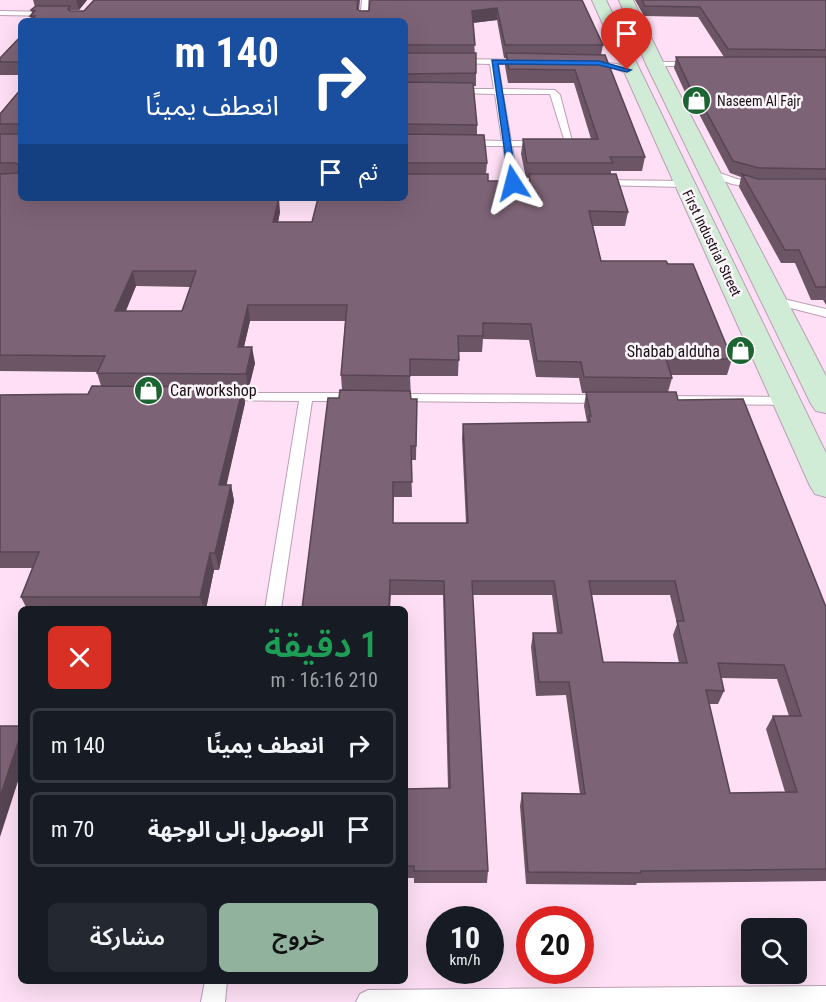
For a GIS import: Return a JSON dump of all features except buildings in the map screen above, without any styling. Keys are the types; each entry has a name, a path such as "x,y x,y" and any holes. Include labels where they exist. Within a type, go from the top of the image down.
{"main road":[{"name":"First Industrial Street","path":"599,0 638,64 711,173 775,301 823,388"},
{"name":"First Industrial Street","path":"626,0 638,64 684,184 826,486"}],"lane":[{"path":"364,18 365,0"},
{"path":"0,14 64,14"},
{"path":"450,61 529,62"},
{"path":"494,62 513,183"},
{"path":"576,63 700,64"},
{"path":"599,63 638,64"},
{"path":"440,91 548,91 555,93 569,139 557,144 450,143"},
{"path":"711,173 754,186 774,186"},
{"path":"501,183 524,183"},
{"path":"593,183 684,184"},
{"path":"726,202 734,194 754,186"},
{"path":"775,301 824,316"},
{"path":"212,396 624,399"},
{"path":"273,606 306,397"},
{"path":"647,400 788,401"},
{"path":"213,1002 216,984"},
{"path":"368,1002 826,998"}],"place":[{"name":"Naseem Al Fajr","path":"696,101"},
{"name":"Shabab alduha","path":"741,351"},
{"name":"Car workshop","path":"149,390"}],"route":[{"path":"513,183 494,62 599,63 627,70"}]}
